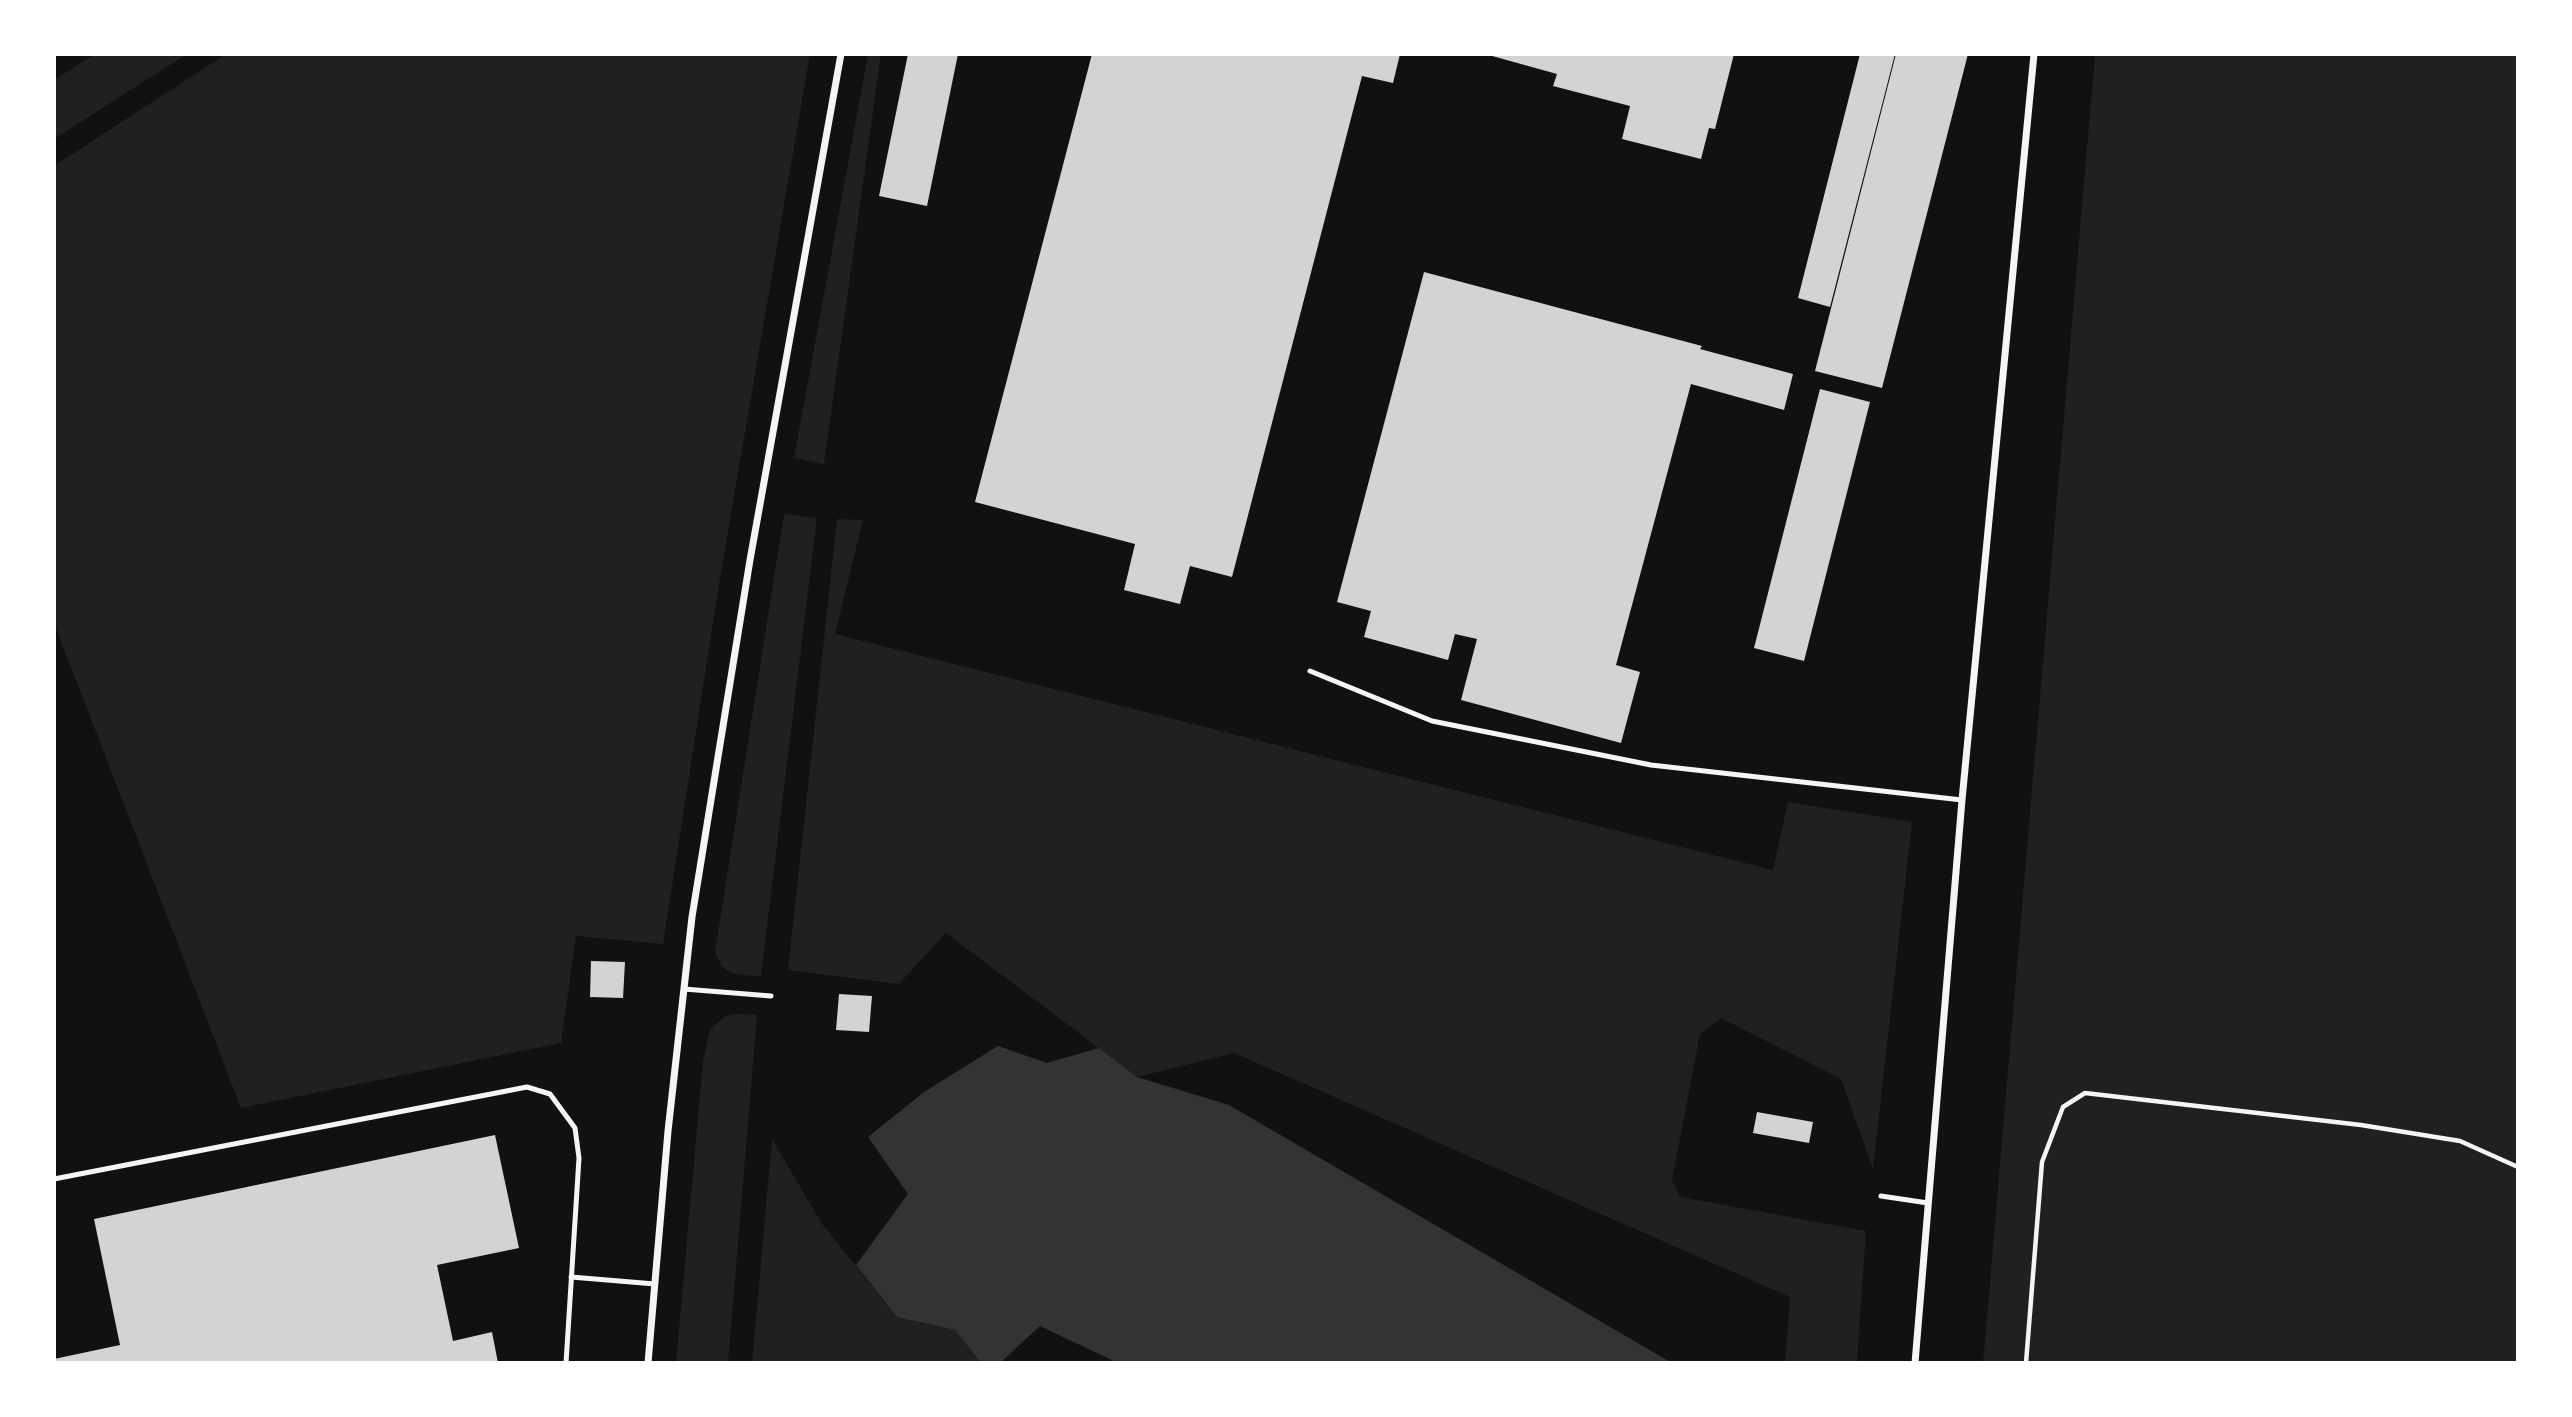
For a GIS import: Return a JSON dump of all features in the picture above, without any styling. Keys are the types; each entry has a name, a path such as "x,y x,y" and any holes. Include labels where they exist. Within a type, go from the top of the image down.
{"street":[{"path":"648,1363 692,917 750,560 841,54"},
{"path":"1915,1363 1962,800 2035,54"}],"lane":[{"path":"1310,671 1432,721 1624,760 1962,800"},
{"path":"684,989 771,996"},
{"path":"54,1178 527,1087 550,1094 575,1128 579,1158 566,1363"},
{"path":"1881,1196 1928,1203"},
{"path":"571,1277 655,1284"}],"path":[{"path":"2026,1363 2042,1161 2063,1107 2085,1093 2361,1125 2460,1141 2518,1167"}],"shaded area":[{"path":"95,54 187,54 54,139 54,80"},
{"path":"226,54 810,54 720,578 663,944 576,936 561,1043 241,1108 54,623 54,166"},
{"path":"868,54 881,54 824,464 794,458"},
{"path":"2095,54 2518,54 2518,1363 1983,1363"},
{"path":"784,514 817,518 761,976 740,975 729,972 721,965 715,952"},
{"path":"837,519 863,520 835,634 1773,870 1788,802 1912,822 1873,1169 1841,1079 1721,1018 1700,1034 1672,1181 1681,1197 1866,1231 1857,1363 1785,1363 1790,1297 1234,1053 1137,1077 946,933 899,984 788,970"},
{"path":"757,1015 728,1363 676,1363 703,1061 710,1030 725,1016"},
{"path":"998,1046 1047,1063 1099,1048 1137,1077 1229,1105 1672,1363 1118,1363 1040,1326 1000,1363 981,1363 955,1330 897,1317 856,1265 908,1194 868,1137 924,1092"},
{"path":"772,1139 822,1224 897,1317 955,1330 981,1363 752,1363"}],"building":[{"path":"908,54 958,54 927,206 879,196"},
{"path":"1092,54 1400,54 1393,83 1362,76 1232,577 1190,566 1180,604 1124,590 1135,544 975,502"},
{"path":"1485,54 1734,54 1715,129 1709,128 1701,159 1622,139 1630,106 1553,86 1557,74"},
{"path":"1860,54 1895,54 1830,307 1798,298"},
{"path":"1896,54 1968,54 1882,388 1815,371"},
{"path":"1424,272 1702,346 1700,349 1793,374 1784,410 1691,384 1616,665 1640,672 1621,743 1461,700 1477,639 1455,634 1448,660 1364,637 1371,611 1337,602"},
{"path":"1820,389 1870,402 1804,661 1754,648"},
{"path":"591,961 625,962 623,998 590,997"},
{"path":"839,994 872,996 869,1032 836,1030"},
{"path":"1757,1112 1813,1122 1809,1143 1753,1133"},
{"path":"495,1135 519,1248 437,1265 453,1341 492,1332 498,1363 54,1363 54,1359 120,1345 94,1219"}]}
